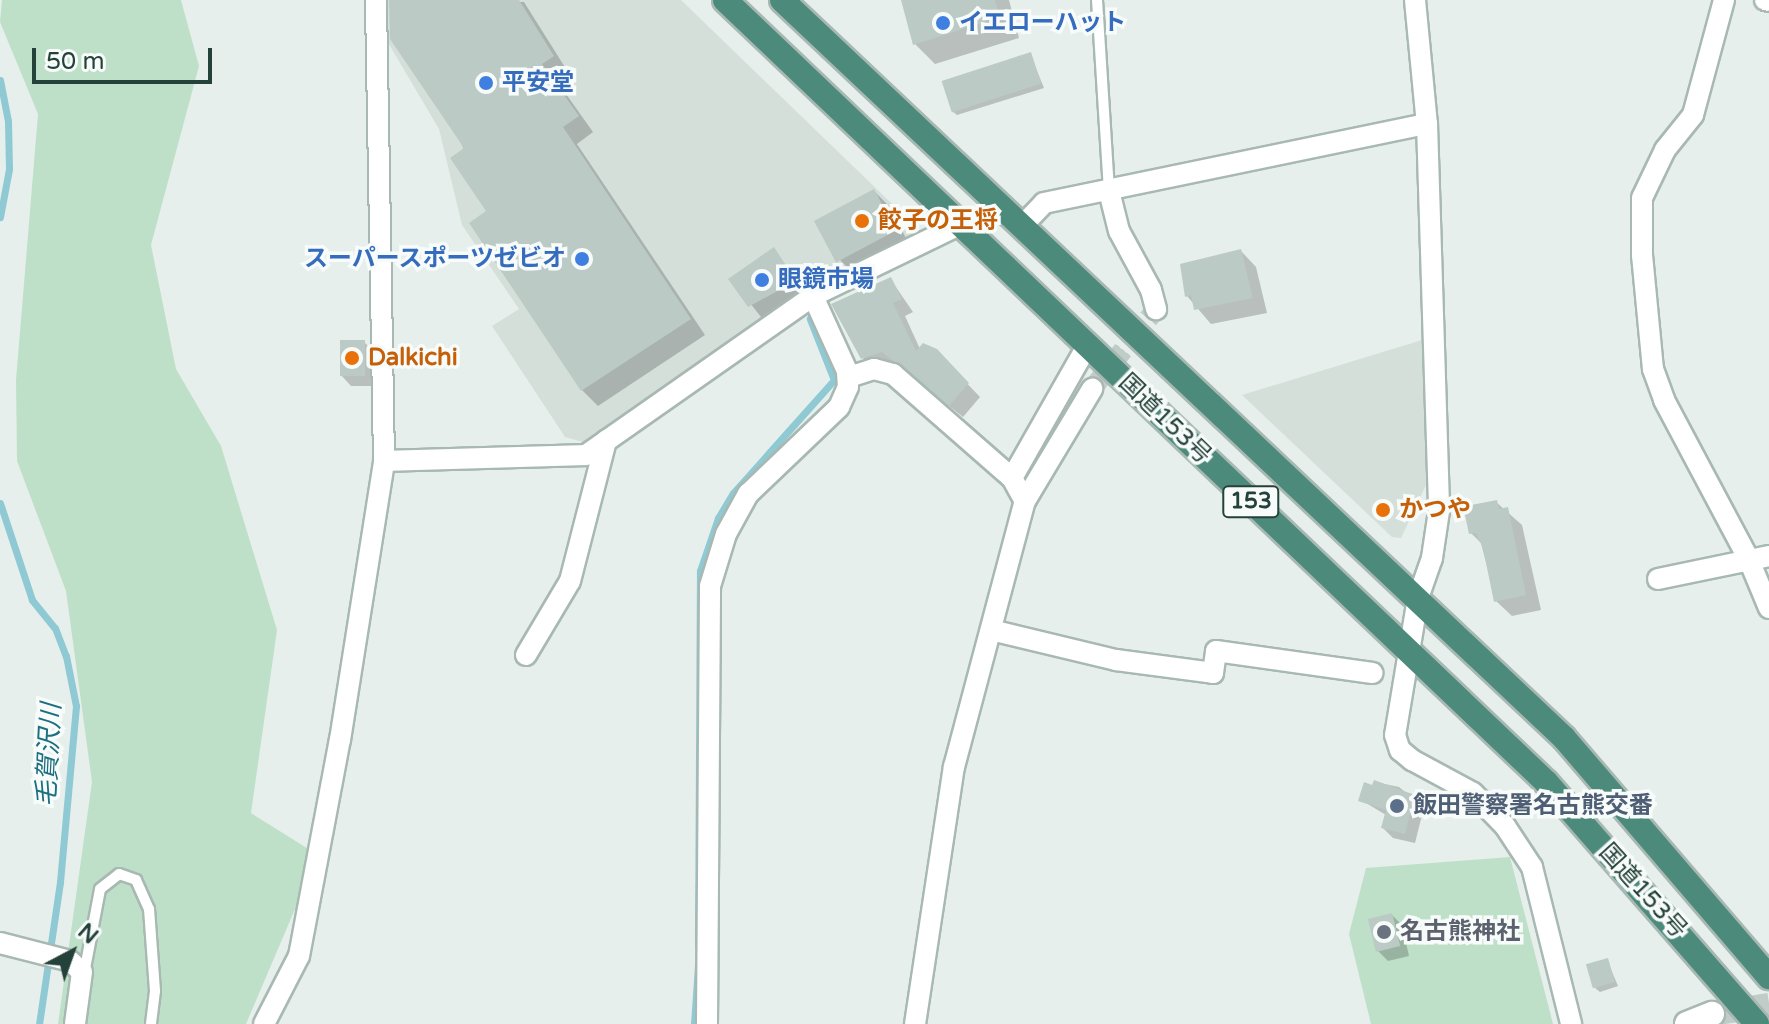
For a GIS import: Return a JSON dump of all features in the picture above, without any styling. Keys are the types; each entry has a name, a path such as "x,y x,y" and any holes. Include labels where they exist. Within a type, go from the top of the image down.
{"highway":[{"name":"国道153号","path":"725,0 1546,782 1757,1024"},
{"name":"国道153号","path":"794,4 1021,227 1564,738 1769,977"}],"street":[{"path":"264,1024 299,956 340,740 384,461 376,0"},
{"path":"1415,0 1427,124 1439,511 1432,558 1418,598 1412,657 1396,713 1400,750 1473,793 1505,826 1532,867 1571,1024"},
{"path":"1724,0 1693,115 1665,150 1642,198 1641,244 1653,369 1664,400 1759,558 1769,608"},
{"path":"1021,227 1044,203 1427,124"},
{"path":"1109,191 1119,231 1156,309"},
{"path":"384,461 586,455 813,296 961,224"},
{"path":"707,1024 710,586 726,534 748,494 839,407 849,377 813,296"},
{"path":"1012,478 1088,344"},
{"path":"849,377 874,369 893,374 1012,478 1025,501"},
{"path":"915,1024 954,767 1025,501 1092,389"},
{"path":"526,655 570,581 606,441"},
{"path":"1658,579 1759,558"},
{"path":"991,630 1116,660 1213,673 1216,651 1372,673"},
{"path":"0,943 65,959 82,972 75,1020"},
{"path":"1687,1024 1712,1014"}],"lane":[{"path":"1097,0 1109,191"},
{"path":"75,1020 100,889 119,874 136,880 149,909 155,991 151,1024"}],"shaded area":[{"path":"386,0 681,0 916,227 913,236 821,280 586,443 565,437 492,326 519,309 462,225 439,129 387,41"},
{"path":"1422,340 1427,483 1401,538 1392,537 1242,395"}],"green space":[{"path":"2,0 181,0 199,66 151,245 176,369 221,446 277,630 251,813 318,855 246,1024 58,1024 92,782 66,591 17,461 16,380 38,114 0,22"},
{"path":"1510,857 1553,1024 1371,1024 1349,934 1366,868"}],"building":[{"path":"389,0 519,0 554,56 542,64 579,116 563,127 691,319 581,391 469,223 486,211 450,158 464,148 390,39"},
{"name":"イエローハット","path":"901,0 995,0 1000,17 913,45"},
{"path":"1031,52 1041,83 952,112 942,81"},
{"path":"874,189 896,230 836,262 814,221"},
{"name":"眼鏡市場","path":"774,247 796,281 748,307 728,279"},
{"path":"1241,249 1253,298 1194,310 1191,295 1185,297 1180,264"},
{"path":"891,277 902,299 893,303 916,351 923,343 937,349 969,383 949,406 882,352 861,359 831,304"},
{"name":"Dalkichi","path":"340,340 365,340 365,376 340,376"},
{"path":"1497,500 1499,509 1508,507 1526,595 1494,602 1483,548 1476,533 1469,534 1465,515 1466,506"},
{"name":"飯田警察署名古熊交番","path":"1374,780 1415,795 1405,834 1381,828 1386,810 1358,801 1364,782 1372,785"},
{"name":"名古熊神社","path":"1392,913 1400,946 1376,952 1368,919"},
{"path":"1608,958 1615,982 1593,988 1586,964"}],"waterway":[{"name":"毛賀沢川","path":"0,80 8,121 9,169 0,217"},
{"path":"698,945 700,571 718,518 733,493 834,380 810,319"},
{"name":"毛賀沢川","path":"0,503 32,600 55,628 66,656 76,706 60,882 39,1024"},
{"path":"694,1024 698,966"}],"tunnel":[{"path":"1092,389 1156,309"},
{"path":"1712,1014 1769,1005"}],"place":[{"name":"イエローハット","path":"943,23"},
{"name":"平安堂","path":"486,83"},
{"name":"餃子の王将","path":"862,221"},
{"name":"スーパースポーツゼビオ","path":"582,259"},
{"name":"眼鏡市場","path":"762,280"},
{"name":"Dalkichi","path":"352,358"},
{"name":"かつや","path":"1383,510"},
{"name":"飯田警察署名古熊交番","path":"1397,806"},
{"name":"名古熊神社","path":"1384,932"}]}
